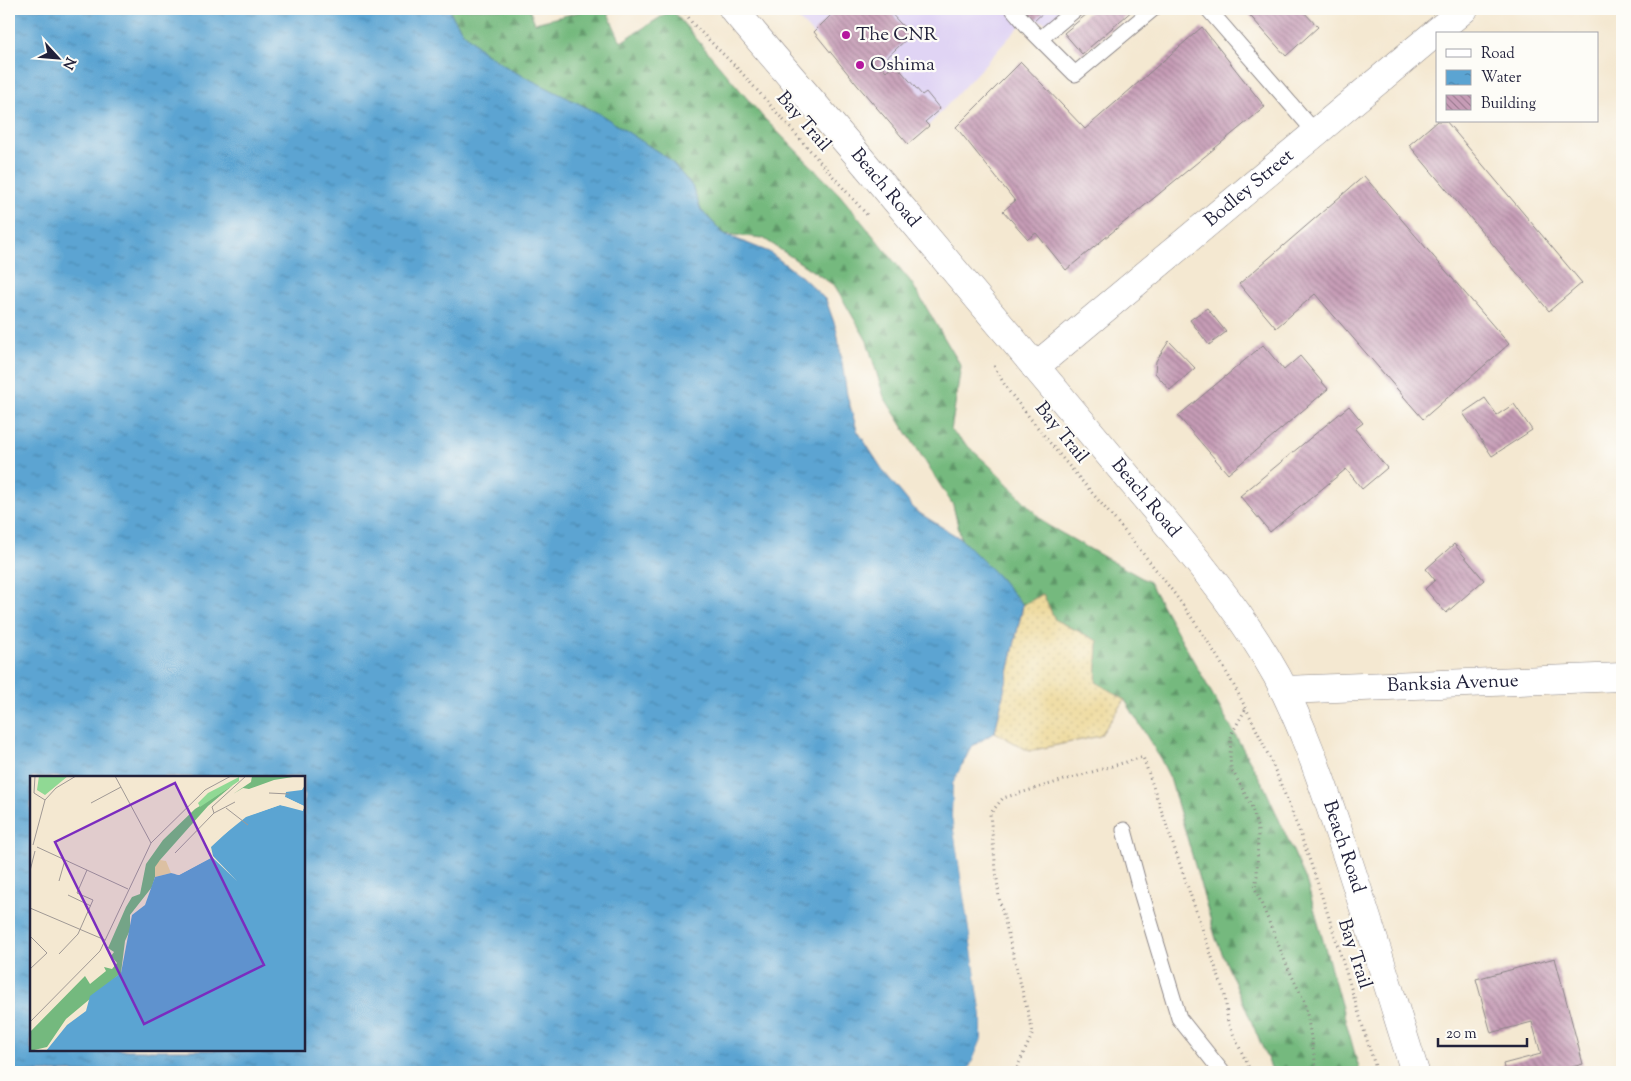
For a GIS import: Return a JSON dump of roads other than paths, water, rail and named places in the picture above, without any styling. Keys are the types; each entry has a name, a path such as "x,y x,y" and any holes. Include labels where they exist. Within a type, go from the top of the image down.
{"main road":[{"name":"Bodley Street","path":"1035,367 1462,9"},
{"name":"Beach Road","path":"741,12 861,159 1205,569 1244,622 1284,690 1320,776 1415,1072"},
{"name":"Banksia Avenue","path":"1284,690 1622,677"}],"lane":[{"path":"1013,9 1075,74 1153,9"},
{"path":"1040,39 1076,9"},
{"path":"1208,9 1315,132"},
{"path":"1124,830 1179,1018 1222,1072"}],"water":[{"path":"9,9 450,9 451,14 463,32 484,52 511,70 600,114 669,159 692,186 701,210 724,234 769,252 802,277 826,300 837,331 847,395 857,430 884,472 916,511 961,539 996,574 1023,605 995,732 971,747 953,784 952,817 982,1016 982,1039 968,1072 9,1072"}],"place":[{"name":"The CNR","path":"846,35"},
{"name":"Oshima","path":"860,65"}]}
